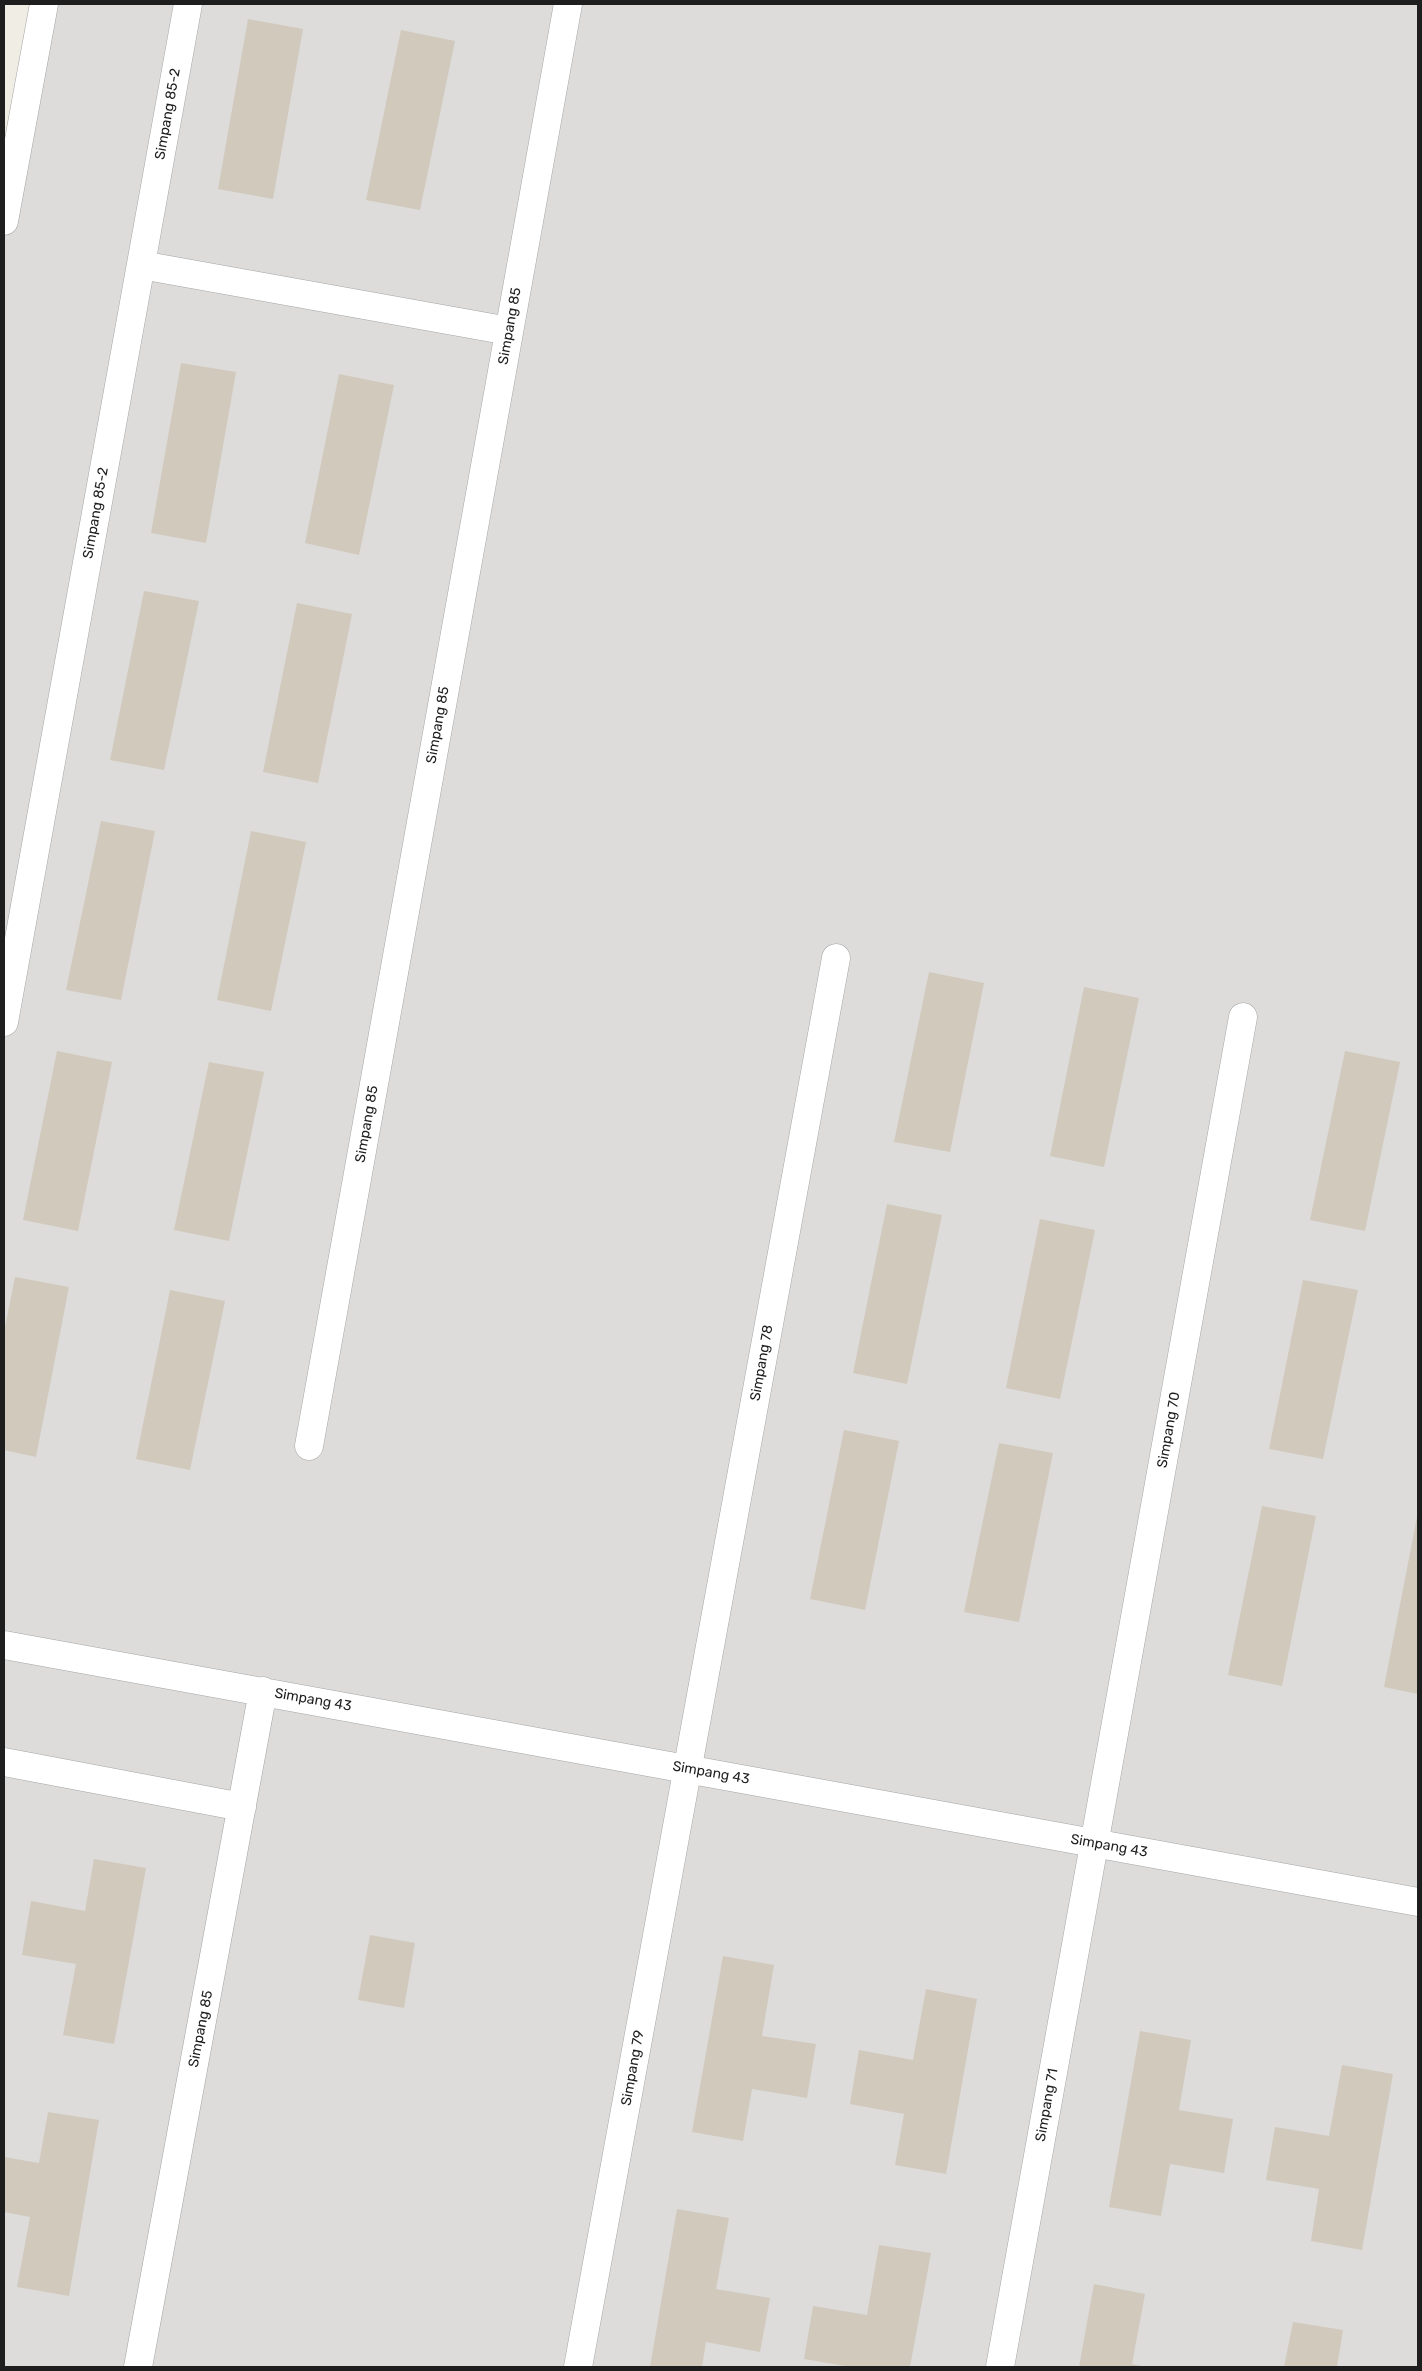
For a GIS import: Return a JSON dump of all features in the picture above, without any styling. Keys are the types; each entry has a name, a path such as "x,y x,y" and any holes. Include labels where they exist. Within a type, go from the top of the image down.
{"street":[{"path":"4,221 44,4"},
{"name":"Simpang 85-2","path":"4,1022 188,4"},
{"name":"Simpang 85","path":"309,1446 568,4"},
{"path":"141,265 509,331"},
{"name":"Simpang 78","path":"688,1769 836,958"},
{"name":"Simpang 70","path":"1094,1843 1243,1017"},
{"name":"Simpang 43","path":"4,1645 1418,1902"},
{"name":"Simpang 85","path":"138,2367 263,1691"},
{"path":"4,1762 242,1807"},
{"name":"Simpang 79","path":"578,2367 688,1769"},
{"name":"Simpang 71","path":"1000,2367 1094,1843"}],"shaded area":[{"path":"44,4 1418,4 1418,2367 4,2367 4,221"}],"building":[{"path":"248,19 303,29 273,199 218,189"},
{"path":"401,30 455,41 420,210 366,200"},
{"path":"181,363 236,372 206,543 151,533"},
{"path":"339,374 394,385 359,555 305,543"},
{"path":"144,591 199,601 164,770 110,760"},
{"path":"297,603 352,614 318,783 263,772"},
{"path":"101,821 155,831 121,1000 66,990"},
{"path":"251,831 306,842 271,1011 217,1000"},
{"path":"929,972 984,983 950,1152 894,1142"},
{"path":"1084,987 1139,998 1104,1167 1050,1156"},
{"path":"57,1051 112,1062 78,1231 23,1220"},
{"path":"1345,1051 1400,1062 1365,1231 1310,1220"},
{"path":"209,1062 264,1072 229,1241 174,1230"},
{"path":"887,1204 942,1215 907,1384 853,1373"},
{"path":"1040,1219 1095,1230 1060,1399 1006,1388"},
{"path":"15,1277 69,1287 36,1457 4,1450 4,1332"},
{"path":"1303,1280 1358,1290 1323,1459 1269,1449"},
{"path":"170,1290 225,1301 190,1470 136,1459"},
{"path":"844,1430 899,1441 865,1610 810,1599"},
{"path":"999,1443 1053,1453 1019,1622 964,1612"},
{"path":"1262,1506 1316,1516 1282,1686 1228,1675"},
{"path":"1418,1517 1418,1694 1384,1687"},
{"path":"94,1859 146,1868 114,2044 63,2035 76,1964 22,1955 31,1901 85,1911"},
{"path":"370,1935 415,1943 404,2008 358,2000"},
{"path":"723,1956 774,1965 762,2036 816,2044 807,2098 752,2089 743,2141 692,2132"},
{"path":"926,1989 977,1999 946,2174 895,2165 904,2114 850,2104 859,2050 913,2060"},
{"path":"1140,2031 1191,2040 1179,2110 1233,2119 1224,2173 1170,2164 1161,2216 1109,2207"},
{"path":"1342,2065 1393,2074 1362,2250 1311,2241 1319,2189 1266,2180 1275,2127 1329,2136"},
{"path":"48,2112 99,2120 69,2296 17,2287 30,2217 4,2212 4,2157 39,2163"},
{"path":"677,2209 729,2218 716,2289 770,2298 760,2352 706,2342 702,2367 650,2367"},
{"path":"879,2245 931,2253 910,2367 851,2367 804,2359 813,2306 867,2315"},
{"path":"1094,2284 1145,2294 1132,2364 1147,2367 1079,2367"},
{"path":"1293,2322 1343,2330 1337,2367 1284,2367"}]}
